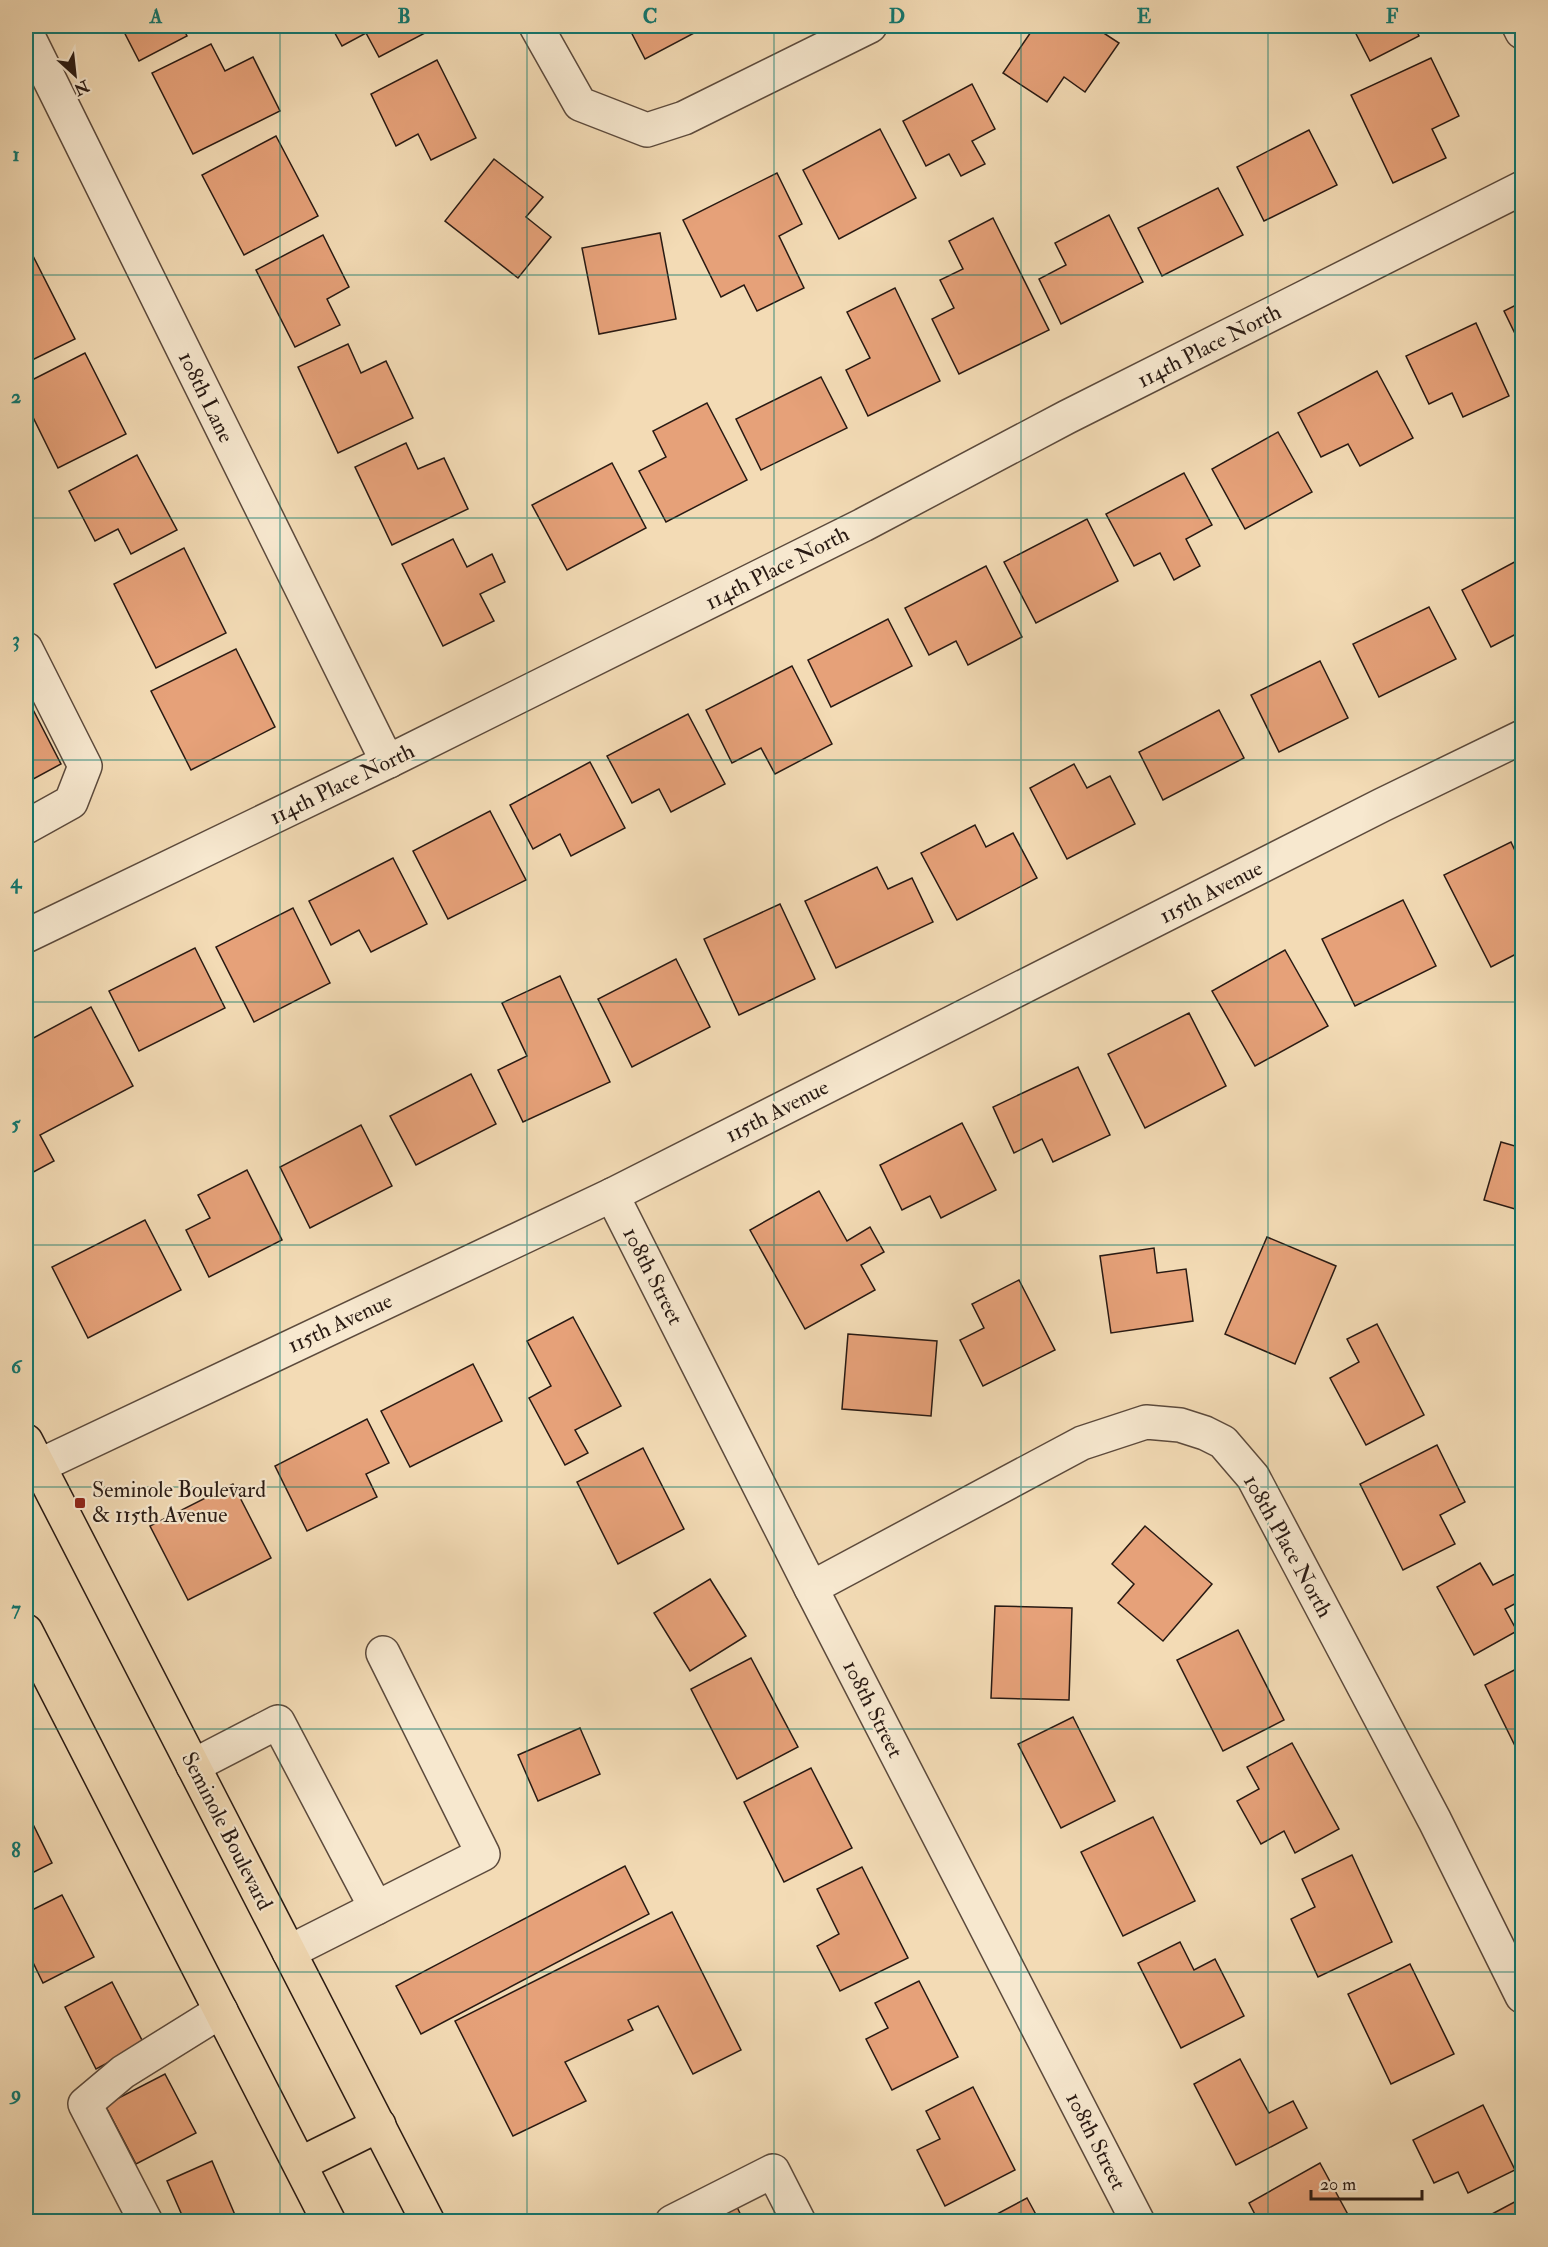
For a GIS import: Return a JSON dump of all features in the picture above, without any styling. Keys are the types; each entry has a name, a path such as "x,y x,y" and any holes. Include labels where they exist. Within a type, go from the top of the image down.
{"main road":[{"name":"Seminole Boulevard","path":"30,1460 193,1766 428,2222"},
{"path":"26,1631 329,2222"},
{"path":"300,2164 379,2125"}],"street":[{"path":"536,26 580,104 647,130 684,118 870,26"},
{"path":"1519,26 1522,32"},
{"name":"108th Lane","path":"26,32 374,736 389,761"},
{"name":"114th Place North","path":"26,936 389,761 863,525 1067,417 1522,188"},
{"path":"26,649 85,766 70,802 26,827"},
{"name":"115th Avenue","path":"30,1460 612,1195 1522,736"},
{"name":"108th Street","path":"612,1195 811,1588 1138,2222"},
{"name":"108th Place North","path":"811,1588 1082,1443 1146,1422 1180,1425 1223,1442 1253,1477 1435,1821 1522,1996"},
{"path":"289,1952 483,1854 383,1653"},
{"path":"193,1766 278,1722 376,1908"},
{"path":"146,2222 85,2104 123,2072 222,2011"},
{"path":"672,2222 773,2171 799,2222"}],"building":[{"path":"121,26 182,26 187,36 139,61"},
{"path":"331,26 424,26 427,32 379,57 366,33 342,46"},
{"path":"628,26 695,26 698,31 645,59"},
{"path":"1035,26 1093,26 1119,43 1085,92 1064,77 1047,102 1003,73"},
{"path":"1352,26 1414,26 1419,36 1370,61"},
{"path":"211,44 225,71 253,57 280,111 193,154 152,73"},
{"path":"1431,58 1459,116 1432,129 1446,158 1393,183 1351,95"},
{"path":"437,60 476,138 431,160 418,134 396,146 371,94"},
{"path":"972,84 995,129 972,141 985,164 961,176 949,154 926,166 903,121"},
{"path":"880,129 916,198 839,239 803,170"},
{"path":"1309,130 1337,185 1264,221 1237,167"},
{"path":"276,136 318,216 244,255 202,175"},
{"path":"494,159 543,197 526,217 551,237 518,278 445,221"},
{"path":"777,173 802,224 779,236 804,288 757,311 744,285 721,297 683,220"},
{"path":"1218,188 1243,235 1162,276 1138,228"},
{"path":"1109,215 1143,282 1061,324 1039,279 1066,265 1055,243"},
{"path":"993,218 1049,330 959,374 932,319 954,308 940,280 963,269 949,241"},
{"path":"660,233 676,319 599,334 582,248"},
{"path":"323,235 349,287 327,299 340,325 295,347 256,270"},
{"path":"32,254 75,339 26,363 26,257"},
{"path":"895,288 940,381 868,416 846,370 870,358 847,312"},
{"path":"1522,302 1522,348 1504,311"},
{"path":"1476,323 1509,396 1463,417 1452,393 1429,404 1406,356"},
{"path":"348,344 361,373 386,361 413,418 338,453 298,367"},
{"path":"85,353 126,434 58,468 26,403 26,383"},
{"path":"1377,371 1413,438 1360,466 1348,444 1321,457 1298,413"},
{"path":"821,377 847,428 761,470 736,419"},
{"path":"707,403 747,480 666,522 639,471 666,457 653,431"},
{"path":"1278,432 1312,492 1245,529 1212,469"},
{"path":"406,443 418,469 444,458 468,509 392,545 355,467"},
{"path":"137,455 177,530 131,554 118,529 95,541 69,491"},
{"path":"612,463 646,528 567,570 532,505"},
{"path":"1184,473 1212,525 1186,539 1200,566 1174,580 1160,553 1134,566 1106,514"},
{"path":"1087,519 1118,581 1036,623 1004,562"},
{"path":"453,539 467,567 492,554 505,582 480,594 494,621 443,646 402,564"},
{"path":"184,548 226,633 156,668 114,584"},
{"path":"1522,558 1522,631 1491,647 1462,590"},
{"path":"986,566 1022,637 968,665 956,641 929,655 905,608"},
{"path":"1429,607 1456,659 1379,697 1353,644"},
{"path":"888,619 912,666 831,707 808,660"},
{"path":"236,649 275,727 191,770 151,691"},
{"path":"1320,661 1348,718 1279,752 1251,695"},
{"path":"792,666 832,744 775,774 761,748 732,763 706,710"},
{"path":"26,696 61,764 26,783"},
{"path":"1219,710 1244,758 1163,800 1139,752"},
{"path":"688,714 725,784 671,812 659,789 632,803 607,756"},
{"path":"590,762 625,828 571,856 560,834 533,849 510,805"},
{"path":"1074,764 1087,788 1110,776 1135,824 1067,859 1030,788"},
{"path":"490,811 526,880 448,919 413,851"},
{"path":"975,825 986,847 1013,833 1037,878 957,920 921,853"},
{"path":"1511,842 1522,866 1522,951 1491,967 1444,875"},
{"path":"393,858 427,924 371,952 359,930 331,945 309,901"},
{"path":"877,867 888,889 912,878 933,922 836,968 805,901"},
{"path":"1403,900 1436,966 1355,1006 1322,939"},
{"path":"780,904 815,979 739,1015 704,939"},
{"path":"293,908 330,983 254,1022 216,947"},
{"path":"195,948 225,1008 139,1051 109,991"},
{"path":"1285,950 1328,1026 1255,1066 1212,991"},
{"path":"676,959 710,1027 632,1067 598,999"},
{"path":"560,976 610,1082 523,1122 498,1070 527,1056 502,1003"},
{"path":"91,1007 133,1086 40,1135 54,1161 26,1176 26,1042"},
{"path":"1189,1013 1226,1086 1145,1128 1108,1054"},
{"path":"1078,1067 1110,1135 1053,1162 1042,1139 1014,1153 993,1107"},
{"path":"471,1074 496,1124 416,1165 390,1116"},
{"path":"962,1123 996,1190 941,1218 930,1196 902,1210 880,1165"},
{"path":"361,1125 392,1186 310,1228 280,1167"},
{"path":"1501,1142 1522,1148 1522,1211 1484,1200"},
{"path":"247,1170 282,1240 209,1277 186,1230 210,1218 198,1195"},
{"path":"819,1191 847,1241 870,1227 884,1252 861,1265 875,1290 805,1329 750,1230"},
{"path":"145,1220 181,1290 88,1338 52,1267"},
{"path":"1267,1237 1336,1266 1295,1364 1225,1334"},
{"path":"1154,1248 1157,1273 1186,1269 1193,1321 1111,1333 1100,1256"},
{"path":"1019,1280 1055,1350 983,1386 960,1340 984,1328 972,1304"},
{"path":"573,1317 621,1406 575,1430 588,1453 565,1465 529,1398 551,1386 527,1341"},
{"path":"1377,1324 1424,1415 1366,1445 1330,1378 1359,1362 1347,1339"},
{"path":"848,1334 937,1341 931,1416 842,1409"},
{"path":"473,1364 502,1421 410,1467 381,1411"},
{"path":"367,1419 389,1463 366,1474 377,1497 307,1531 275,1466"},
{"path":"1437,1445 1465,1502 1440,1515 1455,1544 1403,1570 1360,1484"},
{"path":"643,1448 684,1529 618,1564 577,1482"},
{"path":"233,1484 271,1558 188,1600 150,1526"},
{"path":"1145,1526 1212,1584 1163,1641 1118,1603 1134,1584 1112,1564"},
{"path":"1480,1563 1493,1585 1515,1574 1522,1589 1522,1600 1505,1609 1517,1631 1474,1655 1437,1587"},
{"path":"710,1579 746,1636 690,1671 654,1613"},
{"path":"995,1606 1072,1608 1069,1700 991,1698"},
{"path":"1238,1630 1284,1720 1223,1751 1177,1660"},
{"path":"751,1658 798,1747 737,1779 691,1689"},
{"path":"1522,1666 1522,1760 1485,1685"},
{"path":"1073,1717 1115,1801 1061,1828 1018,1744"},
{"path":"580,1728 600,1774 538,1801 518,1755"},
{"path":"1292,1743 1339,1829 1295,1853 1284,1831 1261,1844 1237,1801 1259,1789 1247,1767"},
{"path":"811,1768 852,1848 784,1882 744,1802"},
{"path":"26,1810 52,1863 26,1876"},
{"path":"1153,1817 1195,1901 1123,1936 1081,1852"},
{"path":"1352,1855 1392,1942 1318,1977 1291,1919 1315,1907 1302,1879"},
{"path":"625,1866 649,1914 421,2034 396,1986"},
{"path":"862,1867 908,1958 840,1991 817,1946 839,1934 817,1889"},
{"path":"62,1895 94,1957 43,1983 26,1948 26,1913"},
{"path":"672,1912 741,2050 693,2074 658,2006 628,2020 633,2030 565,2062 586,2101 513,2136 455,2021"},
{"path":"1180,1942 1194,1970 1215,1959 1244,2016 1181,2048 1138,1963"},
{"path":"1410,1964 1454,2054 1391,2084 1348,1994"},
{"path":"919,1981 958,2057 892,2090 866,2039 888,2028 875,2003"},
{"path":"112,1982 144,2044 96,2069 65,2007"},
{"path":"1240,2059 1269,2113 1293,2101 1307,2128 1236,2165 1194,2084"},
{"path":"165,2074 196,2133 136,2164 105,2105"},
{"path":"973,2087 1015,2170 945,2206 917,2150 940,2139 926,2111"},
{"path":"1483,2105 1515,2170 1468,2193 1458,2172 1434,2183 1413,2140"},
{"path":"212,2161 238,2222 185,2222 167,2181"},
{"path":"1320,2163 1352,2222 1259,2222 1249,2203"},
{"path":"1027,2198 1040,2222 982,2222"},
{"path":"1522,2198 1522,2222 1477,2222"},
{"path":"737,2207 744,2222 708,2222"}],"place":[{"name":"Seminole Boulevard & 115th Avenue","path":"80,1503"}]}
